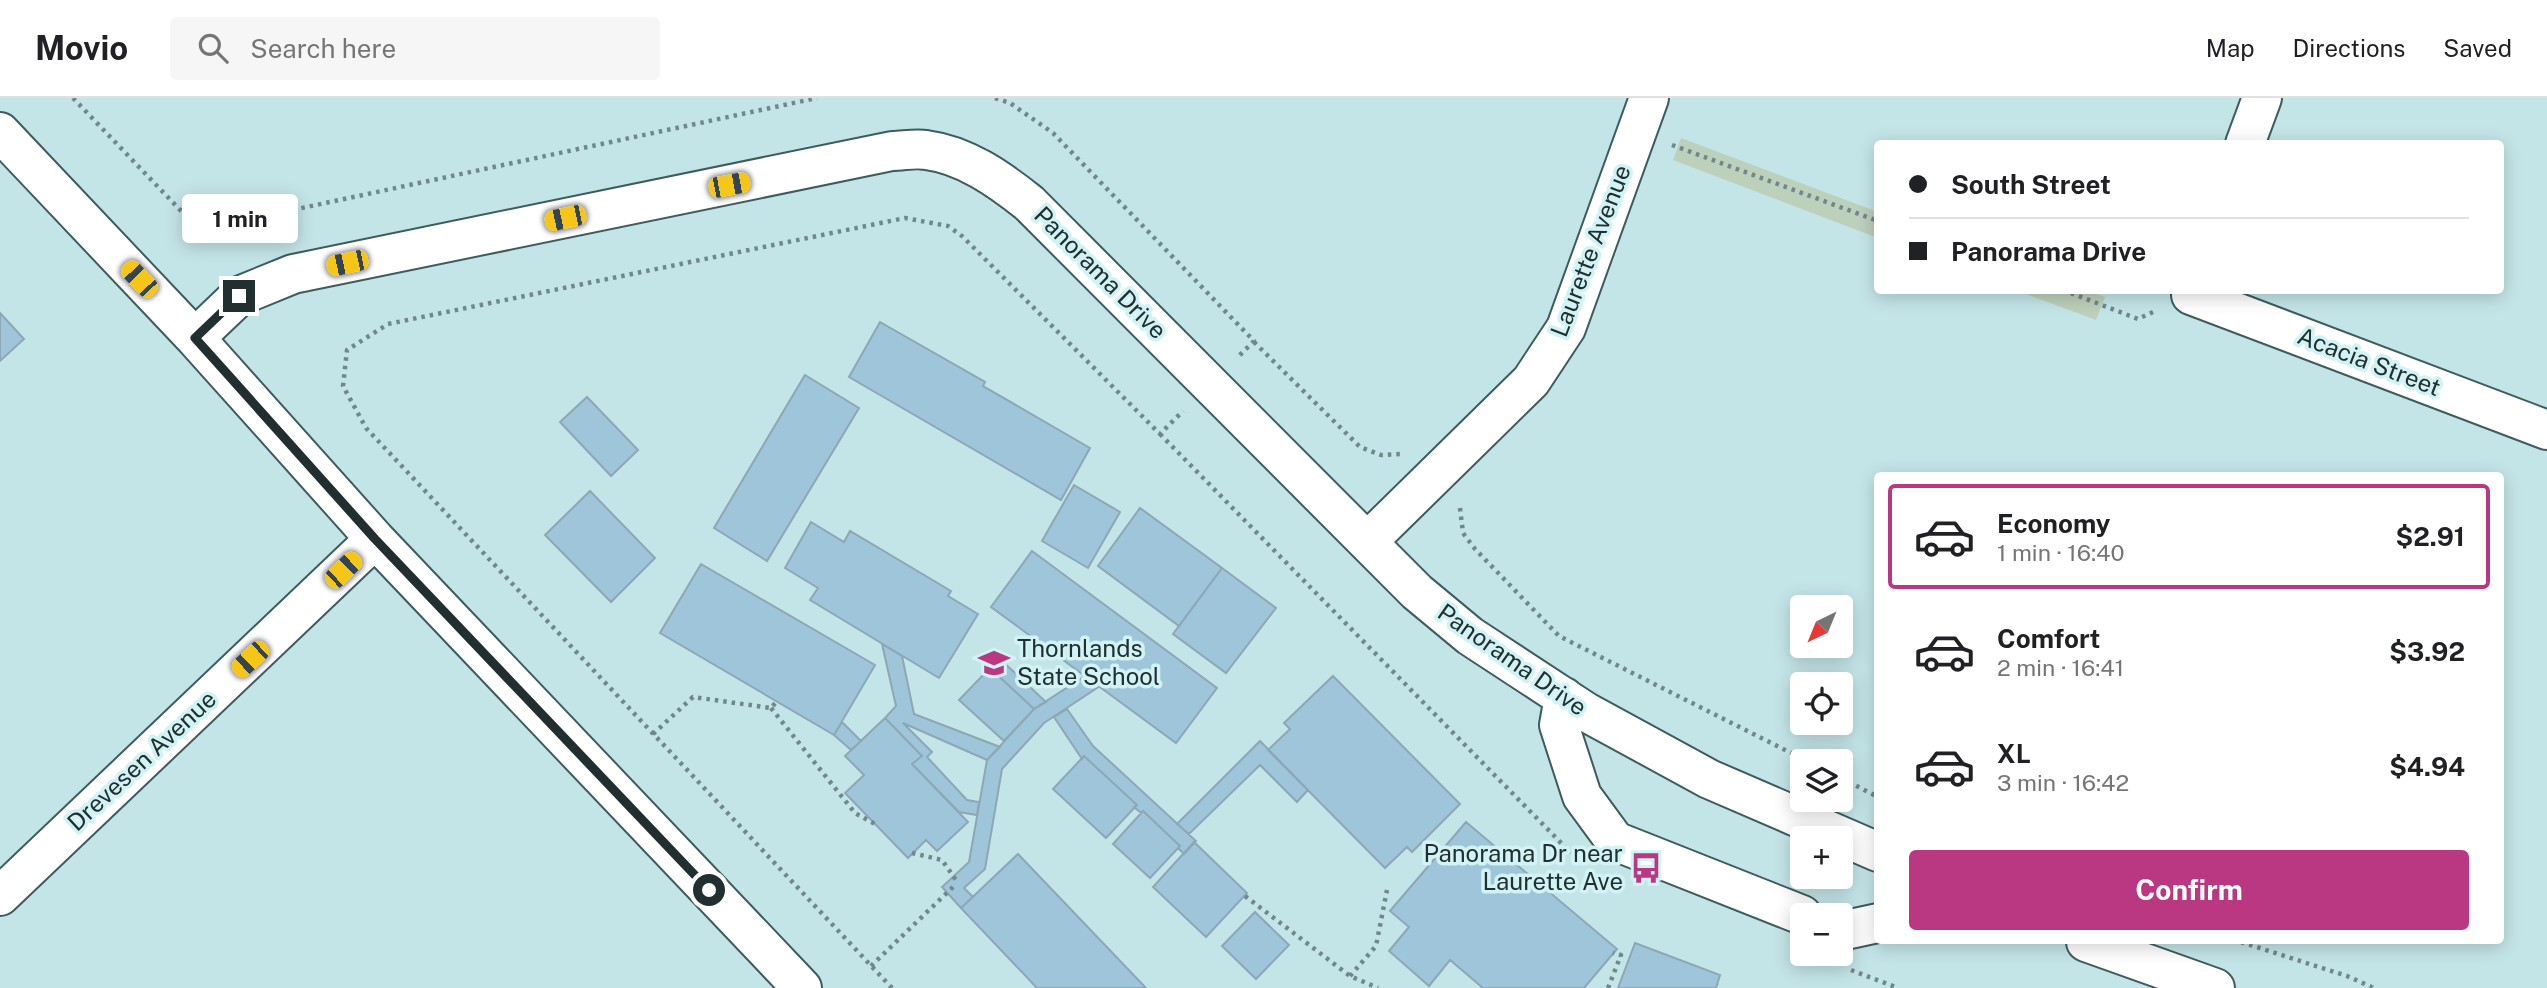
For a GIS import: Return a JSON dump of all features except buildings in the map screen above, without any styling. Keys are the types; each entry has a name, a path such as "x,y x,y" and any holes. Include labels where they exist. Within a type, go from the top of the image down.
{"street":[{"path":"2246,140 2262,98"},
{"name":"Laurette Avenue","path":"1367,542 1531,381 1566,328 1643,115"},
{"path":"0,132 195,338 375,539 802,988"},
{"name":"Panorama Drive","path":"195,338 239,296 293,274 892,151 925,150 966,161 1001,180 1029,203 1417,592 1470,636 1586,712 1709,779 1874,850"},
{"name":"Acacia Street","path":"2195,294 2547,430"},
{"name":"Drevesen Avenue","path":"0,896 375,539"},
{"path":"1564,698 1559,725 1582,796 1615,841 1790,910"},
{"path":"1853,928 1874,924"},
{"path":"2092,944 2215,988"}],"path":[{"path":"73,98 183,213 227,224 817,98"},
{"path":"995,98 1010,103 1053,133 1360,447 1381,455 1401,454 1415,448 1425,439 1475,488 1460,508 1463,533 1475,549 1559,636 1790,752"},
{"path":"1643,115 1874,219"},
{"path":"892,988 366,428 343,386 347,350 388,324 905,218 948,226 962,236 1160,434 1580,863"},
{"path":"2073,294 2138,319 2190,294"},
{"path":"1160,434 1254,341"},
{"path":"653,734 693,697 771,708 855,813 875,824"},
{"path":"771,708 777,701"},
{"path":"1853,784 1874,795"},
{"path":"871,966 956,885 942,860 912,853"},
{"path":"1350,976 1376,946 1387,890"},
{"path":"1245,896 1350,976 1378,988"},
{"path":"2247,944 2347,976 2374,988"},
{"path":"1608,988 1621,955 1614,953"}],"green space":[{"path":"1681,138 1874,210 1874,236 1673,160"},
{"path":"2026,294 2096,294 2105,297 2096,320"}],"place":[{"name":"Thornlands State School","path":"994,663"},
{"name":"Panorama Dr near Laurette Ave","path":"1646,868"}],"route":[{"path":"239,296 195,338 375,539 709,890"}]}
